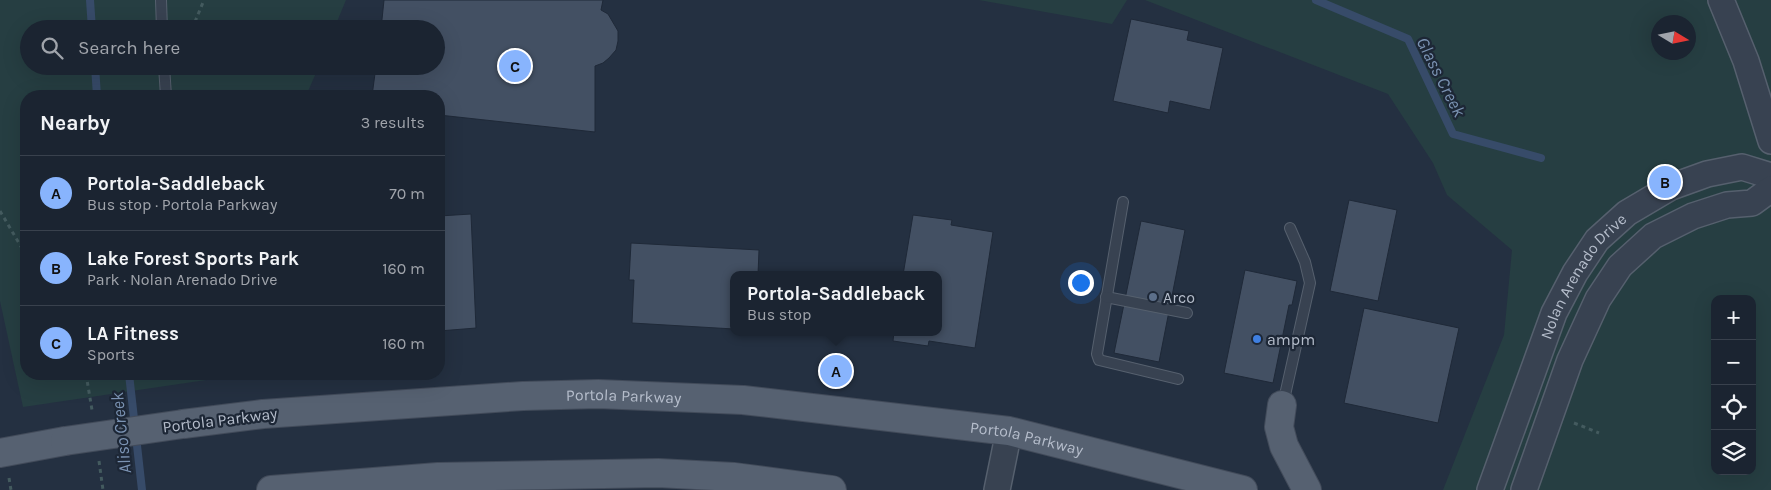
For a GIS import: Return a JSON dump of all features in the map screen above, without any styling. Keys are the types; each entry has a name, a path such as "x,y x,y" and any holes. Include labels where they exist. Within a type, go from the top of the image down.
{"main road":[{"name":"Portola Parkway","path":"0,453 65,441 262,414 522,396 598,394 743,400 1009,430 1243,490"},
{"path":"1282,405 1279,426 1284,446 1307,490"},
{"path":"271,490 438,477 658,473 734,477 832,490"}],"street":[{"path":"1721,0 1746,62 1771,142"},
{"name":"Nolan Arenado Drive","path":"1490,490 1554,313 1575,274 1598,240 1627,213 1671,187 1707,174 1742,167 1771,176"},
{"name":"Nolan Arenado Drive","path":"1524,490 1570,360 1598,299 1620,266 1653,236 1693,216 1727,204 1752,203 1771,189"},
{"path":"997,490 1009,430"}],"lane":[{"path":"161,0 162,20"},
{"path":"165,75 166,90"},
{"path":"1123,202 1097,347 1099,360 1178,379"},
{"path":"1282,405 1310,283 1306,262 1290,228"},
{"path":"1106,298 1187,314"}],"path":[{"path":"196,20 204,0"},
{"path":"0,212 20,245"},
{"path":"1572,423 1574,417"}],"green space":[{"path":"0,0 346,0 338,20 20,20 20,75 315,75 309,90 20,90 20,380 206,380 23,407 0,301"},
{"path":"979,0 1127,0 1112,24"},
{"path":"1145,0 1771,0 1771,490 1443,490 1504,335 1512,250 1447,195 1433,163 1388,94"}],"building":[{"path":"384,0 603,0 601,10 608,14 618,31 618,41 616,50 609,58 595,66 595,132 445,116 445,90 373,90 375,75 445,75 445,20 382,20"},
{"path":"1131,19 1189,31 1187,40 1223,48 1210,110 1170,101 1168,113 1113,101"},
{"path":"1349,200 1397,210 1378,301 1330,291"},
{"path":"471,214 476,328 445,331 445,216"},
{"path":"913,215 952,220 951,225 993,232 975,348 929,341 928,346 893,341 894,336 942,336 942,271 904,271"},
{"path":"1141,221 1185,230 1159,362 1114,353"},
{"path":"631,243 759,250 758,271 730,271 730,329 632,323 634,280 629,280"},
{"name":"ampm","path":"1245,270 1297,281 1292,305 1289,305 1273,383 1224,373"},
{"path":"1364,308 1459,328 1438,423 1344,403"}],"waterway":[{"name":"Aliso Creek","path":"90,0 91,20"},
{"name":"Glass Creek","path":"1316,0 1408,39 1453,134 1541,158"},
{"name":"Aliso Creek","path":"96,75 97,90"},
{"name":"Aliso Creek","path":"130,380 142,490"}],"place":[{"name":"LA Fitness","path":"515,66"},
{"name":"Lake Forest Sports Park","path":"1665,182"},
{"name":"Arco","path":"1153,297"},
{"name":"ampm","path":"1257,339"},
{"name":"Portola-Saddleback","path":"836,371"}]}
